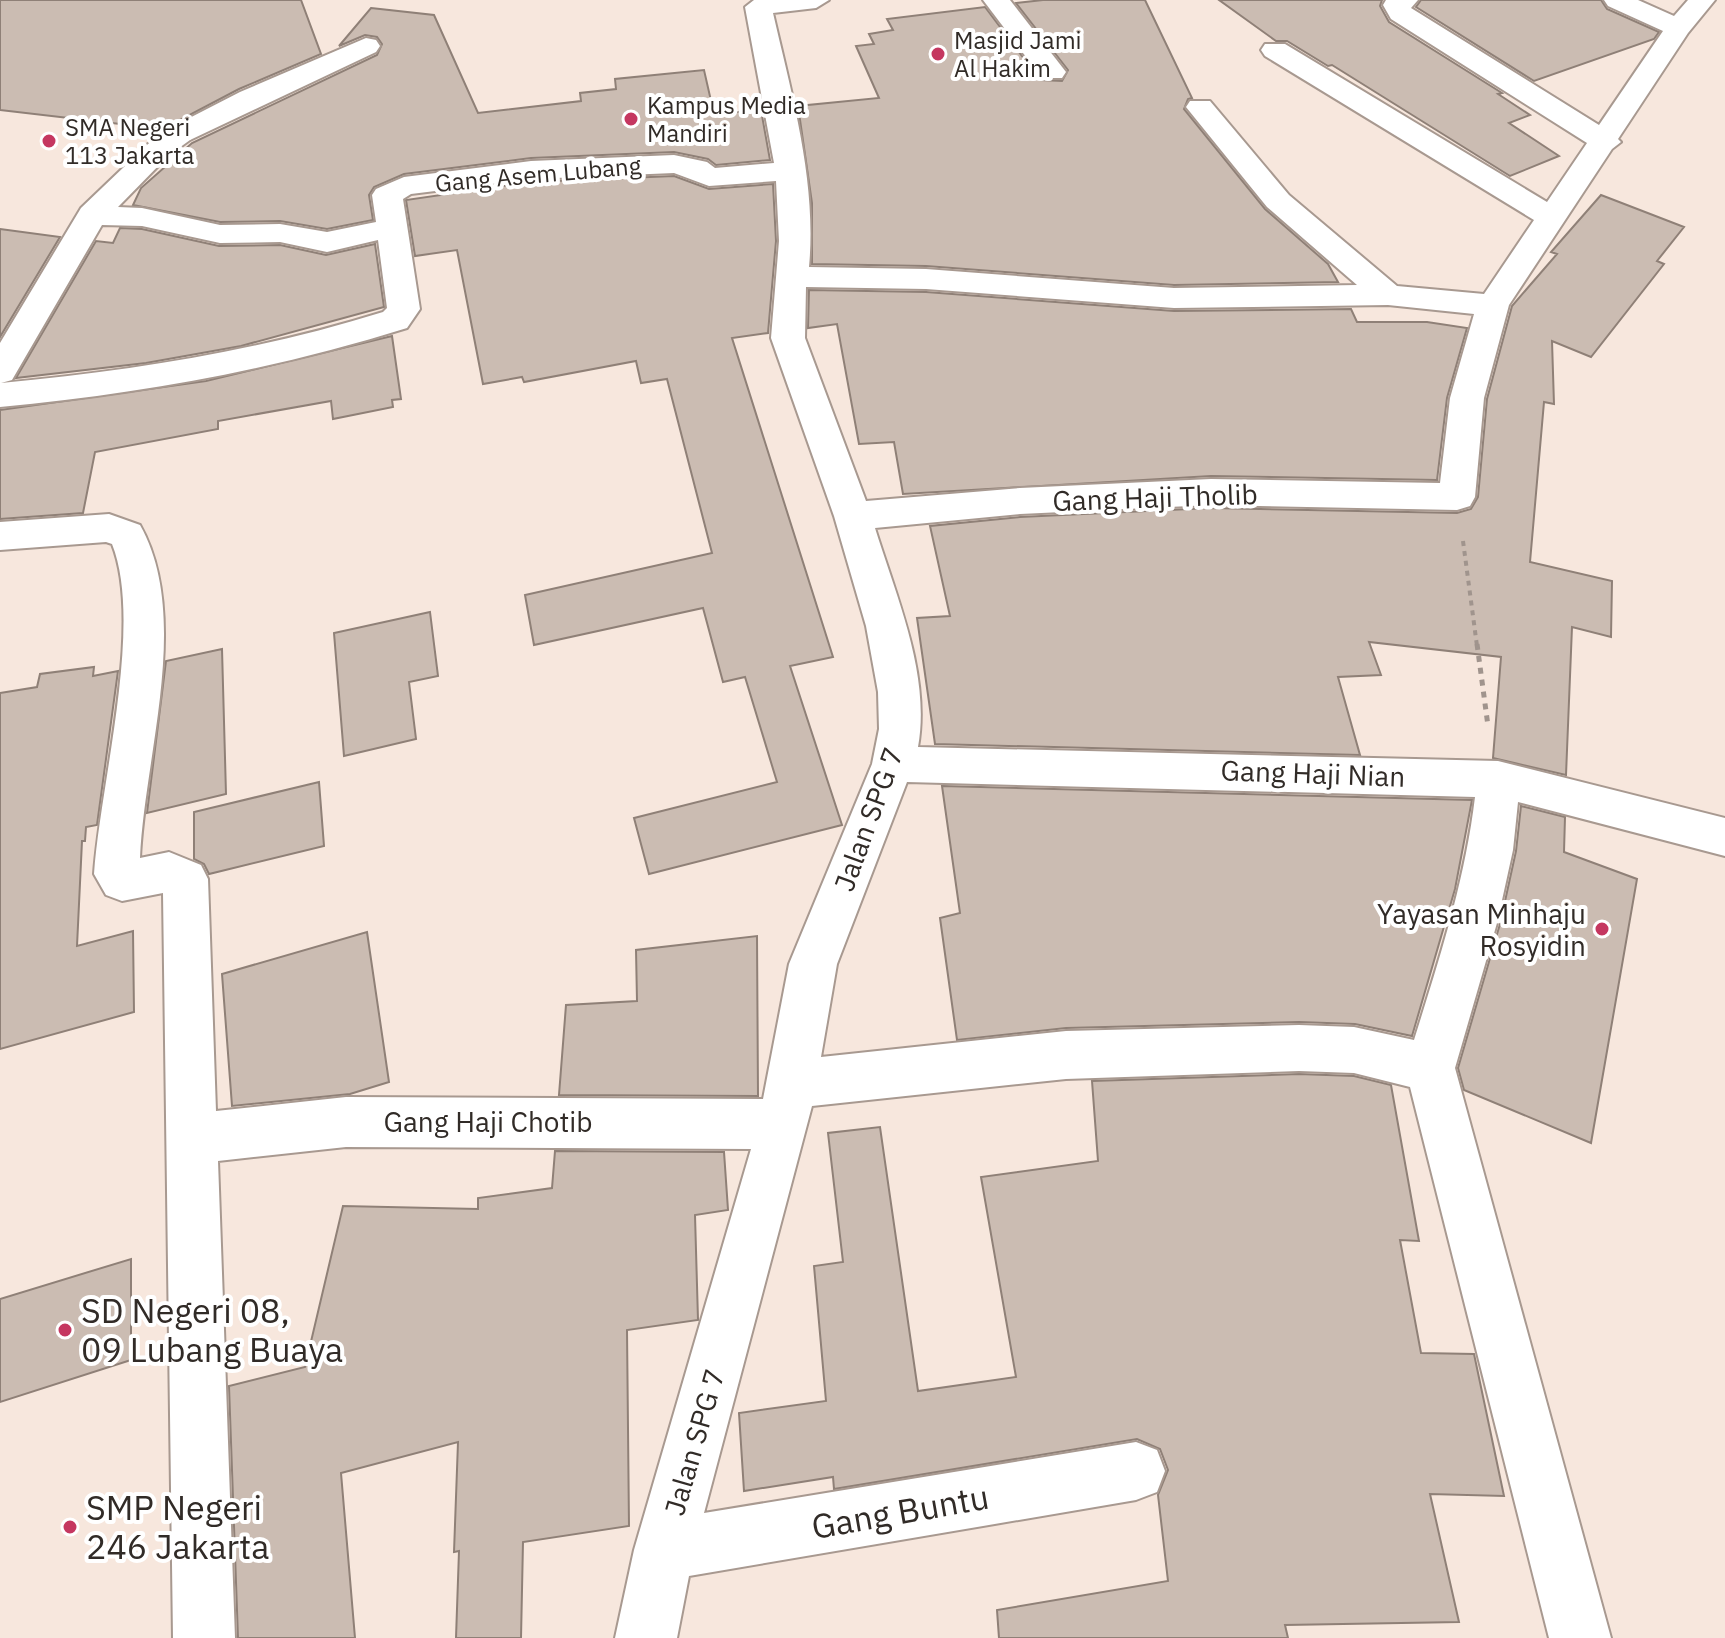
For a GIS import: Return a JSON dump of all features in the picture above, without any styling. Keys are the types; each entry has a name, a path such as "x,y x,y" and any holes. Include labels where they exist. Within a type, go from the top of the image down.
{"street":[{"name":"Jalan SPG 7","path":"646,1638 664,1550 788,1104 813,964 893,764 900,729 899,692 886,626 853,516 788,338 786,315 794,277 791,171 758,7 816,0"},
{"path":"996,0 1052,72"},
{"path":"1405,0 1396,5 1400,13 1606,142"},
{"path":"1617,0 1678,28"},
{"path":"1457,497 1467,398 1493,305 1550,217 1606,142 1678,28 1702,0"},
{"path":"0,372 92,215 180,134 366,46"},
{"path":"1275,50 1550,217"},
{"path":"1200,107 1278,201 1388,295"},
{"name":"Gang Asem Lubang","path":"0,395 118,385 220,367 263,358 395,320 404,309 387,195 404,186 531,170 658,164 683,164 709,177 791,171"},
{"path":"92,215 142,217 220,234 280,233 327,242 390,228"},
{"path":"794,277 926,279 1174,298 1388,295 1493,305"},
{"name":"Gang Haji Tholib","path":"853,516 1020,501 1211,492 1457,497"},
{"path":"0,536 109,528 127,535 135,546 142,590 138,698 117,874 122,881 169,872 185,879 204,1638"},
{"name":"Gang Haji Nian","path":"893,764 1498,779 1725,837"},
{"path":"1498,779 1491,850 1474,923 1430,1068 1580,1638"},
{"name":"Gang Haji Chotib","path":"192,1139 346,1122 788,1104 1066,1055 1299,1048 1354,1050 1430,1068"},
{"name":"Gang Buntu","path":"664,1550 1136,1471"}],"path":[{"path":"1457,497 1498,779"}],"building":[{"name":"SMA Negeri 113 Jakarta","path":"0,0 301,0 321,54 239,89 163,129 0,110"},
{"path":"1145,0 1192,98 1188,99 1184,109 1265,209 1328,264 1338,282 1174,285 926,266 812,264 812,203 798,106 879,98 856,46 874,44 869,34 893,30 887,19 985,7 1040,80 1062,81 1068,70 1016,3"},
{"path":"1219,0 1382,0 1380,6 1389,22 1502,93 1498,94 1530,115 1509,123 1559,156 1510,176 1332,65 1328,66 1287,41 1276,41"},
{"path":"1421,0 1601,0 1607,9 1659,32 1654,39 1534,81 1416,7"},
{"path":"371,8 434,15 478,113 581,101 580,93 616,89 615,79 704,70 714,114 761,110 770,160 716,165 708,159 674,152 531,158 404,174 374,187 369,195 373,220 327,229 280,221 220,222 133,205 141,188 192,143 377,55 382,44 377,37 365,35 339,46"},
{"path":"674,176 709,189 773,184 776,241 768,333 732,338 833,657 790,666 842,825 649,874 634,818 777,782 745,677 723,682 703,608 534,645 525,595 712,553 667,379 641,383 636,361 524,382 522,377 483,384 457,250 415,256 406,200 531,182"},
{"path":"1601,195 1684,227 1657,261 1664,264 1591,357 1552,341 1554,404 1544,402 1530,562 1612,581 1611,637 1572,627 1566,775 1493,758 1501,657 1369,642 1381,675 1338,677 1360,755 935,744 917,618 950,616 930,526 1020,517 1211,508 1457,513 1471,509 1478,497 1487,399 1512,306 1557,254 1551,252"},
{"path":"120,228 142,229 219,246 280,245 326,255 375,244 384,307 241,346 146,363 16,378 96,241 113,243"},
{"path":"0,229 60,237 0,337"},
{"path":"809,290 926,292 1174,311 1351,309 1357,322 1427,322 1467,328 1447,398 1437,480 1211,476 903,494 894,442 859,444 837,324 808,328"},
{"path":"392,336 401,399 392,400 393,407 333,419 331,401 218,421 218,429 95,452 83,513 0,519 0,410 206,381"},
{"path":"430,612 438,676 409,682 416,739 344,756 334,633"},
{"path":"222,649 226,794 147,813 166,661"},
{"path":"94,667 93,676 118,671 97,825 86,827 85,841 82,841 77,946 133,931 134,1012 0,1049 0,693 37,687 40,674"},
{"path":"319,782 324,846 209,874 204,864 194,859 194,812"},
{"path":"942,786 1472,800 1455,889 1412,1036 1355,1024 1299,1022 1066,1028 957,1040 940,918 960,913"},
{"path":"1521,806 1565,817 1564,852 1637,879 1591,1143 1464,1090 1458,1068 1500,924 1516,851"},
{"path":"367,932 389,1082 350,1094 232,1106 222,974"},
{"path":"757,936 758,1096 559,1095 566,1005 637,1001 636,950"},
{"path":"1299,1074 1354,1076 1391,1085 1419,1241 1400,1240 1421,1353 1474,1354 1504,1496 1430,1494 1459,1622 1285,1625 1288,1638 999,1638 997,1610 1168,1581 1158,1495 1168,1470 1160,1449 1137,1439 834,1489 833,1477 744,1491 739,1413 826,1401 814,1266 843,1262 828,1133 880,1127 918,1391 1016,1377 981,1177 1098,1161 1092,1081"},
{"path":"555,1151 724,1152 728,1210 695,1215 698,1320 627,1330 629,1526 523,1542 521,1638 456,1638 459,1551 454,1552 458,1442 341,1473 355,1638 238,1638 229,1386 305,1367 343,1206 478,1209 478,1198 552,1188"},
{"name":"SD Negeri 08, 09 Lubang Buaya","path":"131,1259 131,1360 0,1402 0,1299"}],"place":[{"name":"Masjid Jami Al Hakim","path":"938,54"},
{"name":"Kampus Media Mandiri","path":"631,119"},
{"name":"SMA Negeri 113 Jakarta","path":"49,141"},
{"name":"Yayasan Minhaju Rosyidin","path":"1602,929"},
{"name":"SD Negeri 08, 09 Lubang Buaya","path":"65,1330"},
{"name":"SMP Negeri 246 Jakarta","path":"70,1527"}]}
